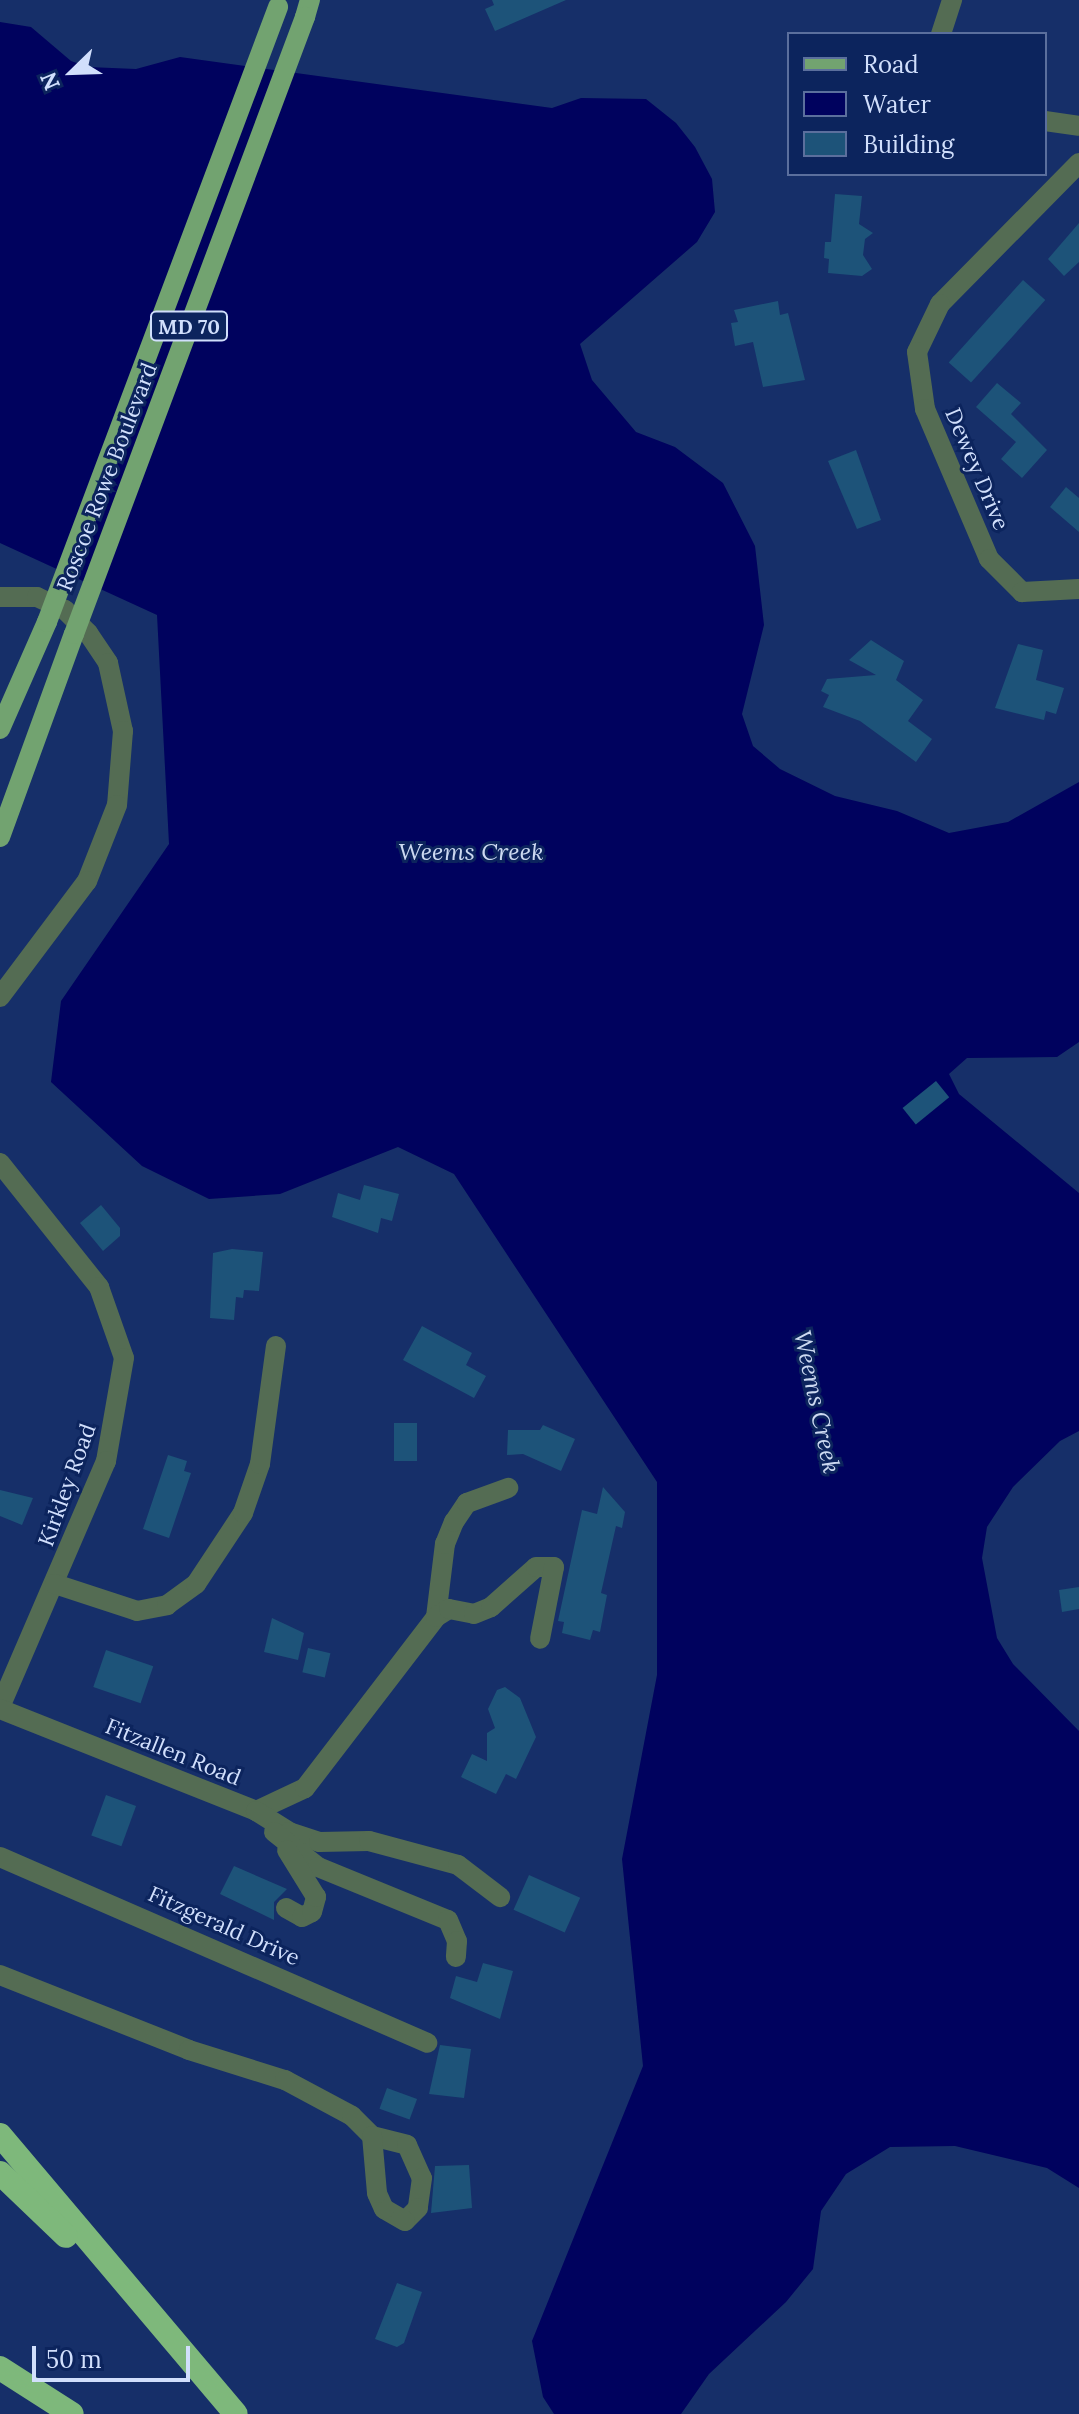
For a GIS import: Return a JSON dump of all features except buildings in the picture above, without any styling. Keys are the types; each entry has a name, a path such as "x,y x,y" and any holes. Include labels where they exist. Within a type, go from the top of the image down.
{"highway":[{"path":"0,2135 177,2349 236,2414"},
{"path":"0,2173 177,2349"},
{"path":"0,2368 72,2414"}],"main road":[{"name":"Roscoe Rowe Boulevard","path":"0,729 47,622 279,3"},
{"name":"Roscoe Rowe Boulevard","path":"0,837 308,9"}],"street":[{"path":"942,32 952,0"},
{"path":"1047,121 1079,126"},
{"name":"Dewey Drive","path":"1079,163 940,304 917,352 925,409 989,559 1022,592 1079,589"},
{"path":"0,597 37,597 65,610 88,633 108,663 123,731 117,805 87,881 0,997"},
{"name":"Kirkley Road","path":"0,1163 99,1287 124,1358 106,1461 55,1584 5,1679 0,1708"},
{"path":"55,1584 137,1611 167,1605 196,1584 243,1513 260,1464 276,1346"},
{"path":"436,1617 445,1544 454,1522 467,1503 508,1488"},
{"path":"436,1617 449,1609 474,1614 491,1607 536,1567 554,1567 540,1639"},
{"name":"Fitzallen Road","path":"0,1708 256,1811 305,1788 436,1617"},
{"path":"256,1811 277,1836 316,1897 312,1912 302,1917 286,1908"},
{"path":"256,1811 289,1832 319,1842 369,1841 458,1865 500,1897"},
{"path":"277,1836 318,1867 448,1920 457,1941 456,1957"},
{"name":"Fitzgerald Drive","path":"0,1857 427,2043"},
{"path":"0,1975 189,2050 318,2094 372,2136"}],"water":[{"name":"Weems Creek","path":"0,22 31,27 71,61 88,67 136,69 180,57 552,108 581,98 646,99 676,123 695,147 712,179 715,212 697,242 580,344 592,380 636,432 675,447 723,483 755,546 764,625 742,714 753,746 780,769 835,796 897,811 949,833 1008,822 1079,782 1079,1042 1057,1057 967,1058 949,1074 959,1094 1079,1193 1079,1431 1060,1441 1013,1487 987,1527 982,1558 997,1638 1013,1664 1079,1731 1079,2188 1047,2168 955,2146 890,2147 846,2174 821,2211 813,2269 786,2302 709,2374 681,2414 554,2414 543,2397 532,2341 643,2066 622,1859 657,1675 657,1482 454,1174 398,1147 280,1194 209,1199 142,1166 51,1082 61,1001 169,844 157,615 0,543"}]}
